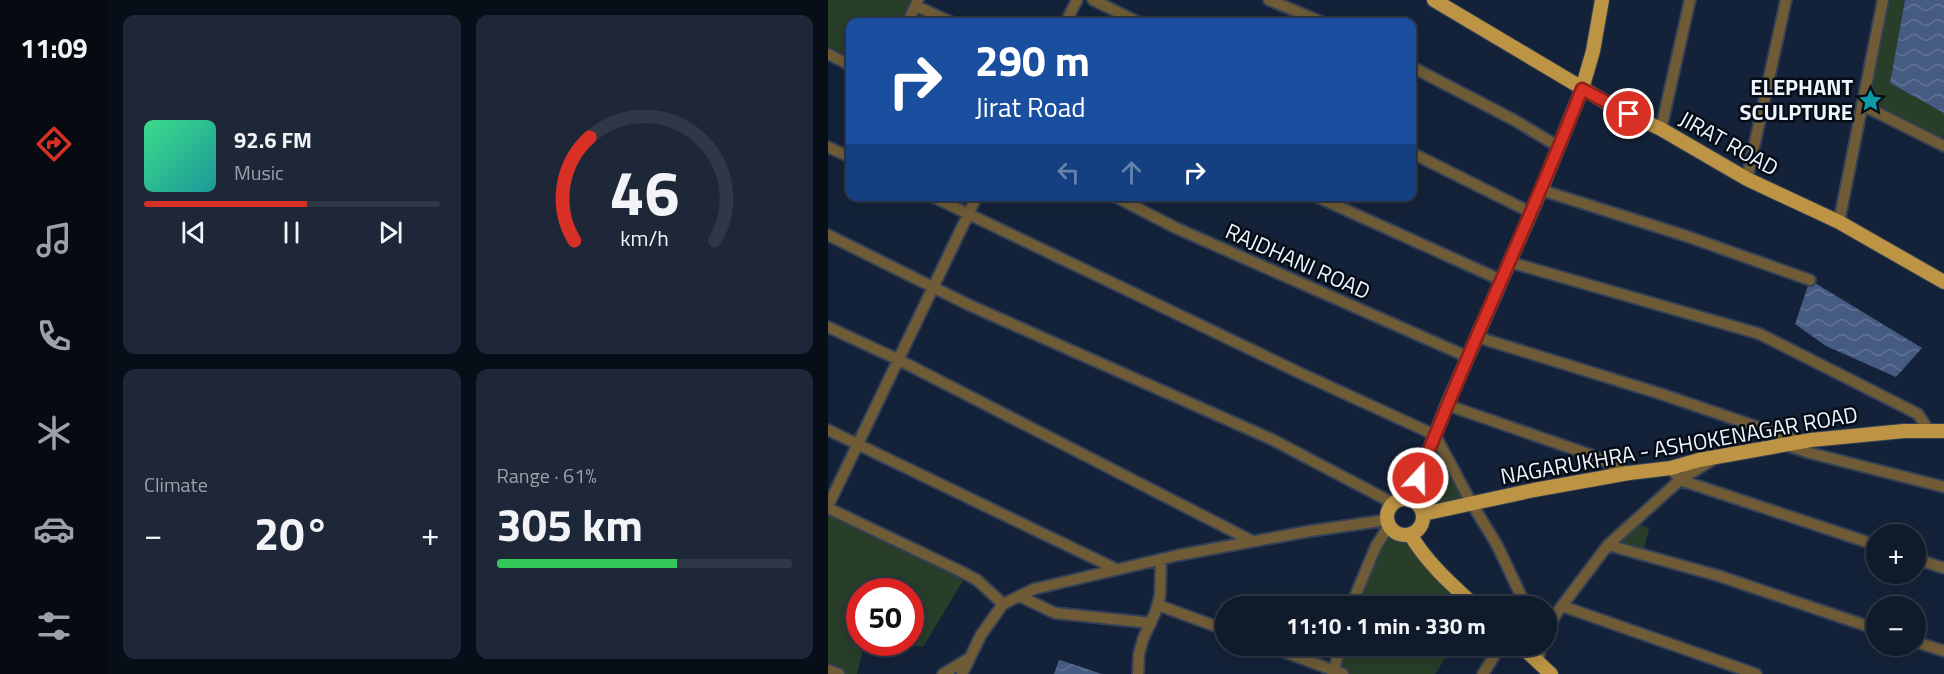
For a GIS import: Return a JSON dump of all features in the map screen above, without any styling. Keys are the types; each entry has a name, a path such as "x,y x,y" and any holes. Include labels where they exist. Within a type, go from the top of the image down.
{"main road":[{"name":"JIRAT ROAD","path":"1434,0 1614,107 1660,129 1747,179 1839,222 1944,282"},
{"path":"1410,500 1467,357 1532,213 1582,89 1593,51 1602,0"},
{"name":"NAGARUKHRA - ASHOKENAGAR ROAD","path":"1423,514 1786,444 1904,430 1944,431"},
{"path":"1398,500 1410,500 1419,506 1423,514 1420,527 1410,534 1398,534 1388,523 1389,508 1393,503 1398,500"},
{"path":"1410,534 1444,576 1465,596"},
{"path":"1532,656 1551,674"}],"street":[{"path":"1068,18 1077,0"},
{"path":"1093,0 1130,18"},
{"path":"1269,0 1312,18"},
{"path":"1660,129 1690,0"},
{"path":"1747,179 1786,0"},
{"path":"1839,222 1882,0"},
{"path":"910,18 917,3 944,18"},
{"path":"828,54 846,62"},
{"path":"1416,69 1514,120 1559,147"},
{"path":"1862,105 1944,146"},
{"path":"828,147 846,155"},
{"path":"1416,155 1532,213"},
{"path":"1541,190 1686,236 1810,280"},
{"path":"941,201 1435,435 1497,545 1521,596"},
{"path":"975,201 828,507 977,580 1003,604"},
{"name":"RAJDHANI ROAD","path":"1124,201 1176,228 1467,357"},
{"path":"1325,201 1501,280"},
{"path":"828,235 933,287 1271,439 1393,503"},
{"path":"1509,262 1760,334 1918,414 1929,431"},
{"path":"828,327 897,359 1252,541"},
{"path":"1477,337 1658,393 1801,442"},
{"path":"1447,405 1591,455 1629,473"},
{"path":"828,430 1117,569"},
{"path":"1786,444 1810,453 1944,487"},
{"path":"1557,614 1608,545 1680,480 1718,456"},
{"path":"1671,468 1680,480 1866,543"},
{"path":"962,674 981,635 1003,604 1034,590 1179,555 1252,541 1388,523"},
{"path":"1355,596 1388,523"},
{"path":"1608,545 1719,576 1866,626"},
{"path":"1138,674 1139,654 1158,605 1161,560"},
{"path":"1926,562 1944,568"},
{"path":"1019,596 1055,613 1151,623"},
{"path":"1158,605 1215,626"},
{"path":"1562,606 1756,674"},
{"path":"1926,645 1944,651"},
{"path":"1294,656 1338,673 1339,656"},
{"path":"1483,674 1494,656"},
{"path":"1538,661 1539,656"},
{"path":"943,674 968,659"},
{"path":"828,670 839,674"}],"green space":[{"path":"828,0 919,0 910,18 846,18 846,63 828,54"},
{"path":"1883,0 1905,0 1890,83 1944,113 1942,139 1864,100"},
{"path":"1435,435 1472,504 1423,514 1410,499"},
{"path":"828,508 967,574 924,645 924,578 846,578 846,656 862,656 857,674 839,674 828,670"},
{"path":"1633,522 1649,528 1643,554 1608,545"},
{"path":"1389,526 1398,534 1404,535 1465,596 1356,596"},
{"path":"1337,656 1447,656 1435,674 1343,674 1334,671"}],"water":[{"path":"1905,0 1944,0 1944,113 1890,83"},
{"path":"1810,280 1922,348 1896,377 1826,346 1795,324"},
{"path":"1060,660 1102,674 1054,674"}],"place":[{"name":"ELEPHANT SCULPTURE","path":"1871,100"}],"route":[{"path":"1418,478 1467,357 1541,190 1582,89 1629,114"}]}
